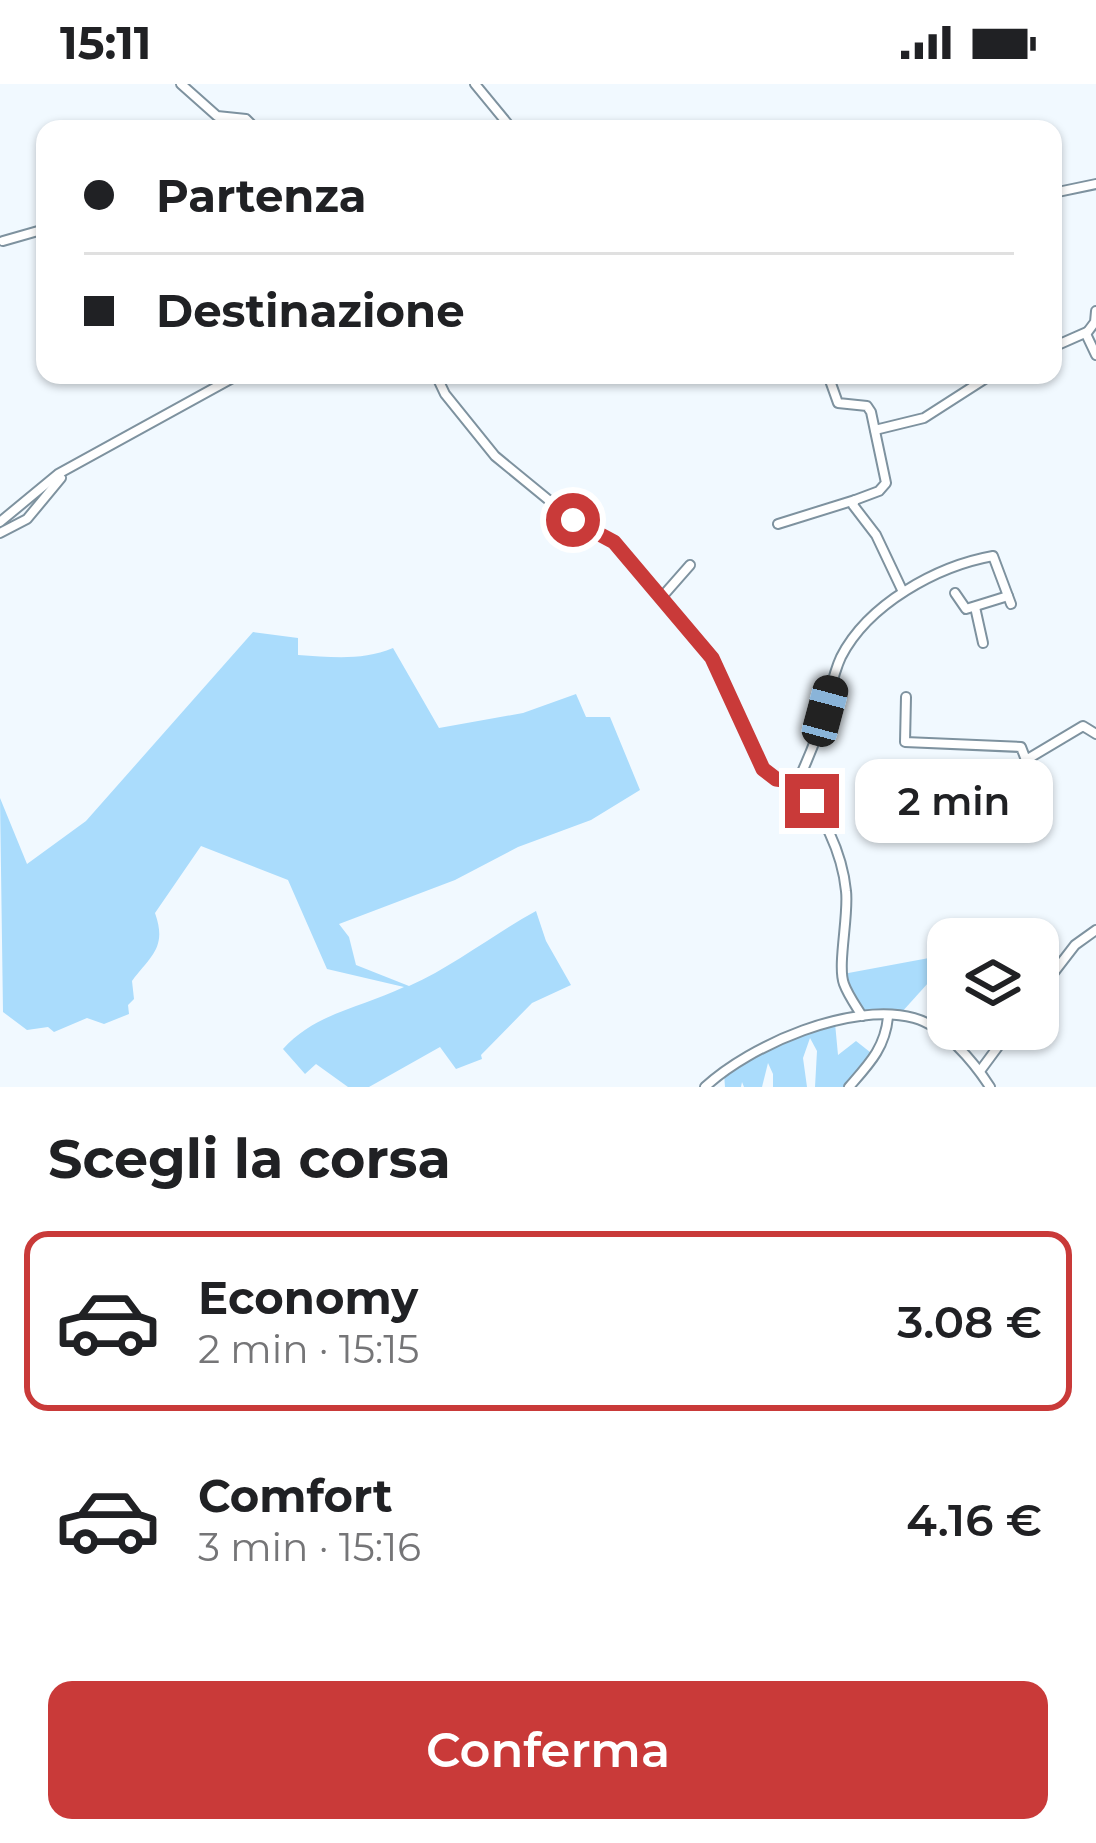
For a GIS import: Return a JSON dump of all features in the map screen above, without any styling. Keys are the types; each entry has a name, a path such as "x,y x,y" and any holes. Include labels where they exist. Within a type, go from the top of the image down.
{"street":[{"path":"181,84 208,111 226,120"},
{"path":"476,84 505,120"},
{"path":"1062,192 1096,184"},
{"path":"3,241 36,232"},
{"path":"1096,311 1087,339 1096,355"},
{"path":"1062,342 1088,332"},
{"path":"0,522 75,465 222,384"},
{"path":"440,384 495,456 573,520 614,542 715,662 763,769 776,779 798,782 838,855 846,891 842,978 862,1016"},
{"path":"778,524 879,491 886,483 868,406 838,403 831,384"},
{"path":"874,430 924,418 977,384"},
{"path":"0,532 27,519 75,465"},
{"path":"855,500 853,508 876,535 903,592"},
{"path":"798,782 841,658 859,632 903,592 994,556 1009,600 962,607 955,593"},
{"path":"661,598 690,566"},
{"path":"975,607 982,644"},
{"path":"905,697 904,742 1021,747 1026,760 1082,727 1096,734"},
{"path":"1059,965 1096,930"},
{"path":"705,1087 731,1065 769,1044 862,1016 922,1020 947,1038 990,1087"},
{"path":"849,1087 886,1038 889,1017"},
{"path":"980,1071 996,1050"}],"shaded area":[{"path":"253,632 298,638 298,655 358,656 393,648 439,728 523,713 576,694 586,717 610,717 640,790 591,820 339,924 349,937 356,965 409,986 536,911 546,941 571,985 532,1003 482,1059 456,1069 440,1047 369,1087 348,1087 316,1064 305,1074 283,1049 296,1037 325,1019 404,987 327,969 288,880 201,846 155,913 158,943 132,981 134,999 128,1005 129,1014 104,1024 87,1018 54,1032 48,1027 27,1030 3,1012 0,798 27,864 86,821"},
{"path":"927,958 927,984 901,1013 866,1015 843,974"},
{"path":"835,1023 838,1055 856,1041 875,1056 850,1087 815,1087 817,1051 810,1038 803,1058 807,1087 773,1087 768,1063 762,1087 744,1087 742,1082 741,1087 725,1087 724,1073 762,1050"}],"route":[{"path":"573,520 614,542 715,662 763,769 776,779 798,782 812,801"}]}
